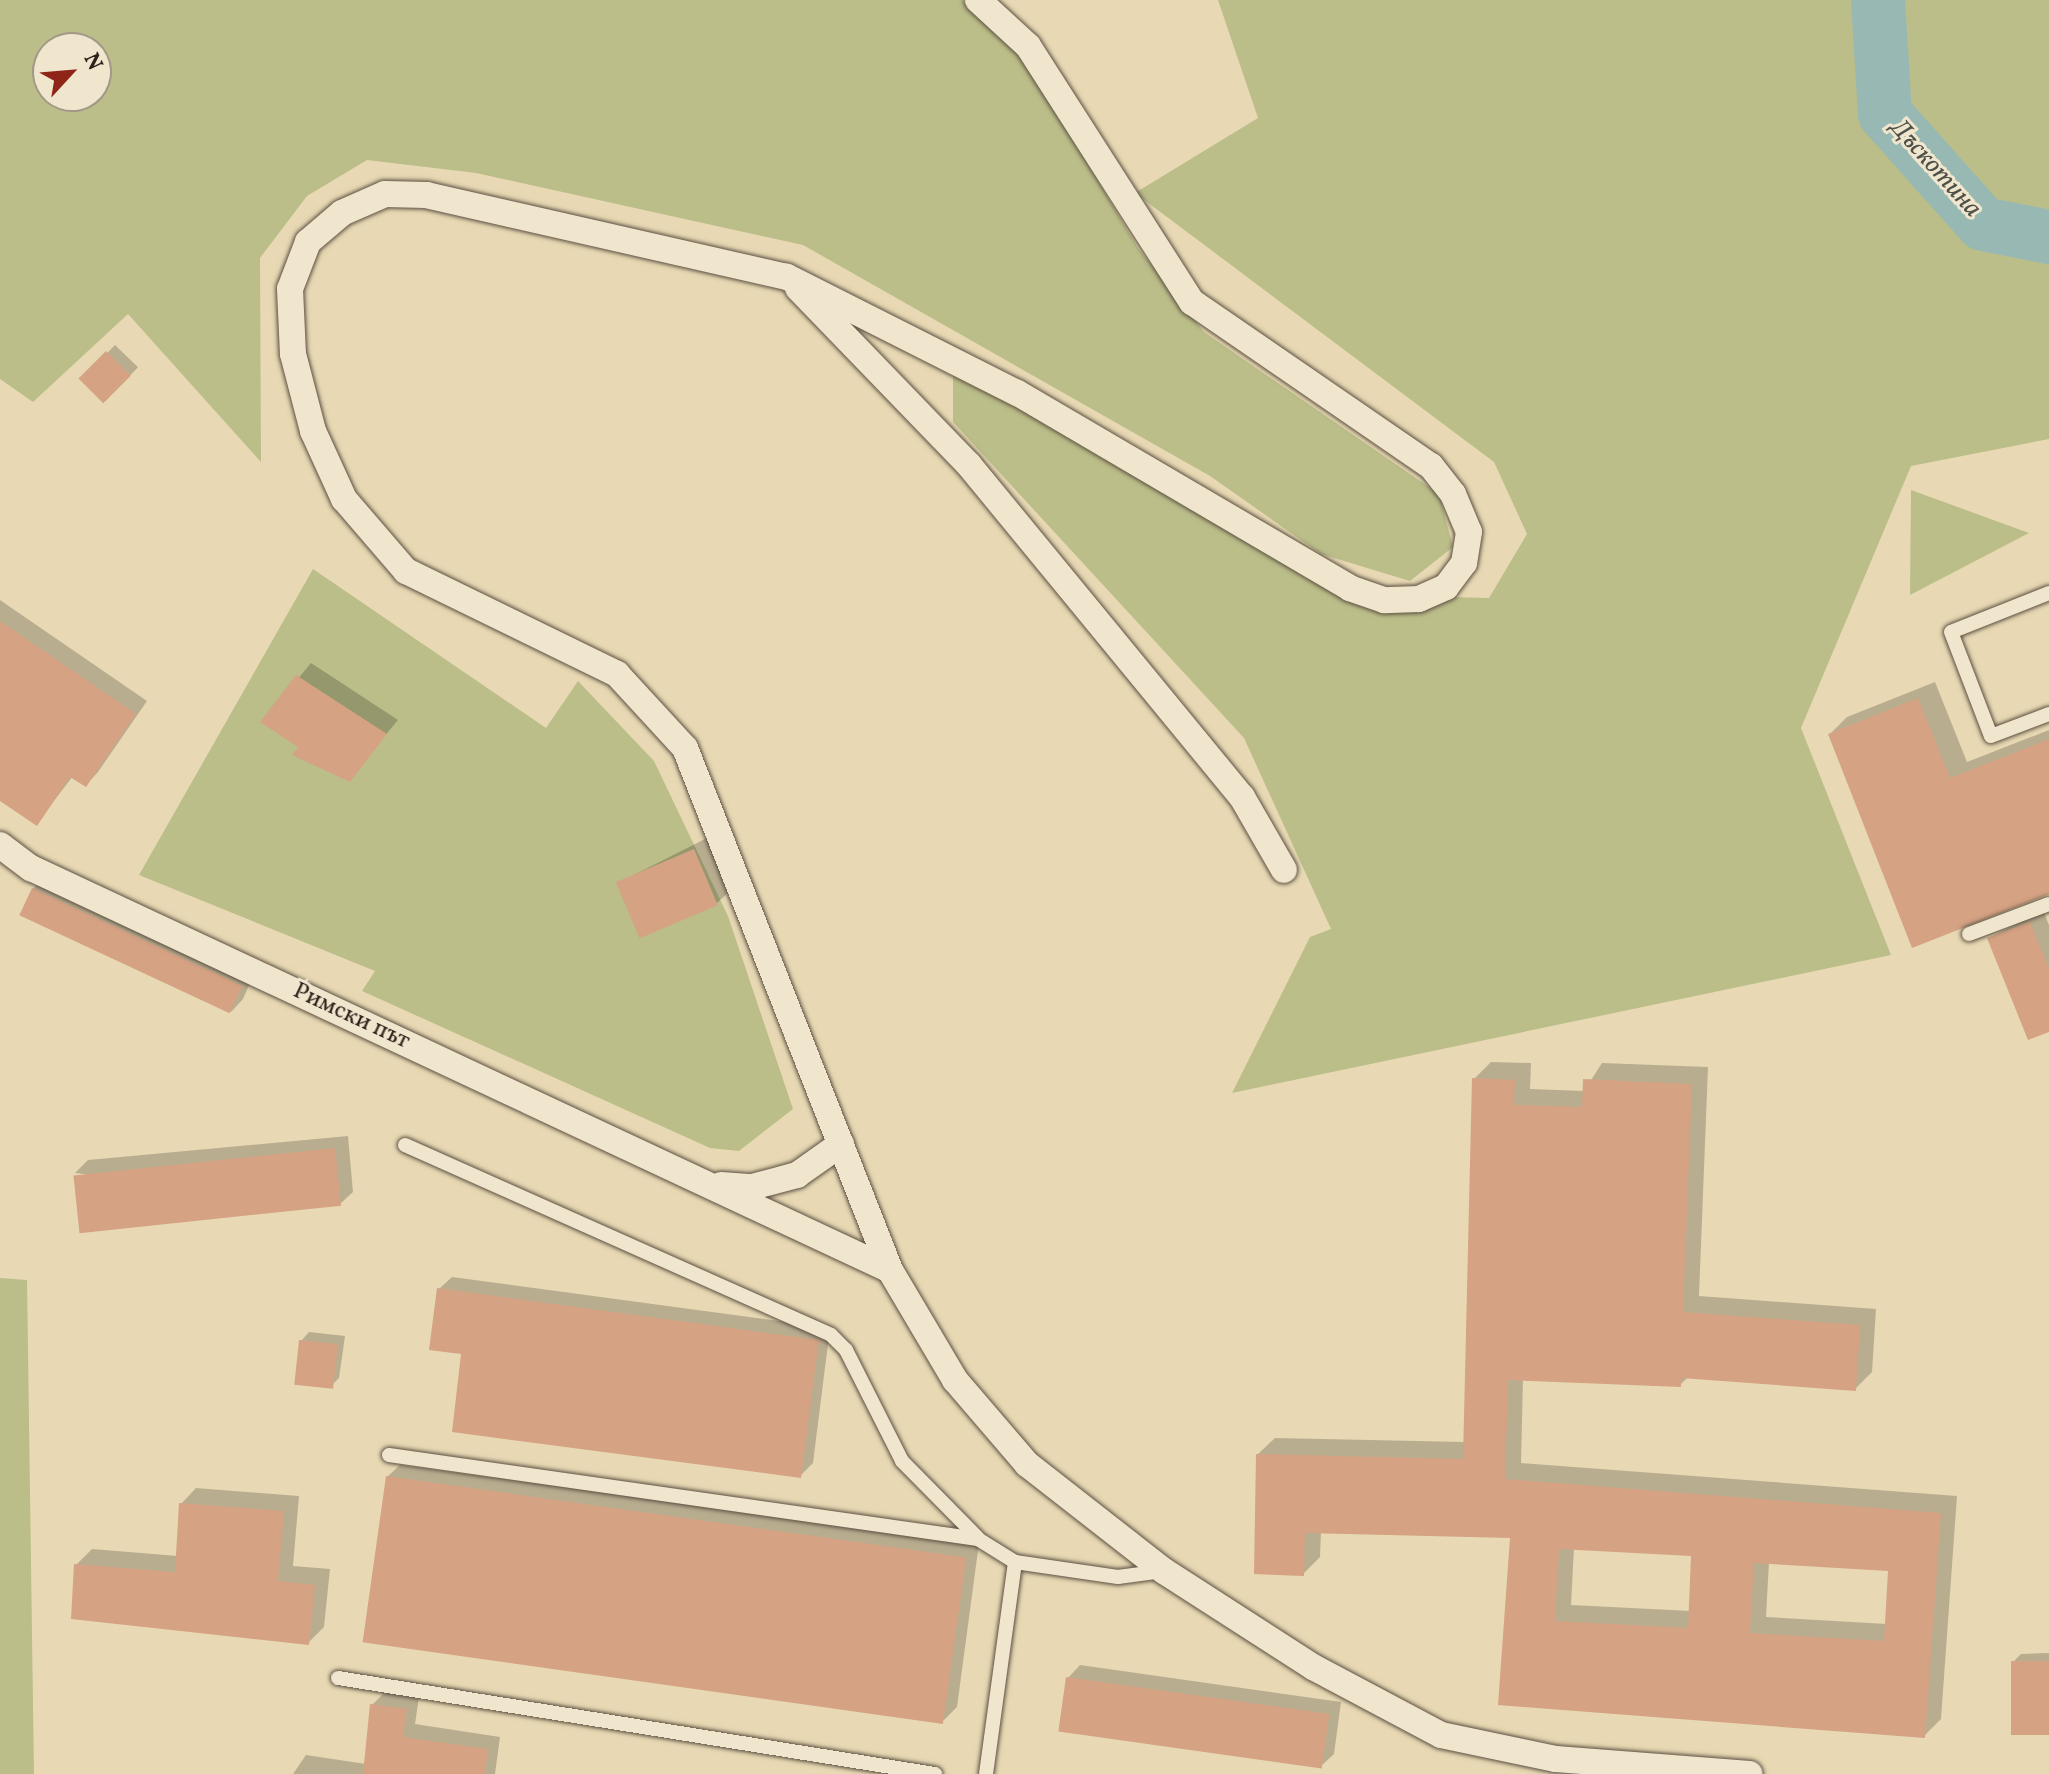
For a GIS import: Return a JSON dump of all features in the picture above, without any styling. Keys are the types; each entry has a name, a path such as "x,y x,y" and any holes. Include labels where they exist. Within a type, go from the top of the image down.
{"street":[{"path":"978,0 1028,46 1192,302 1431,466 1453,494 1469,532 1464,563 1446,587 1419,599 1384,600 1350,588 1017,393 787,277 427,195 385,194 342,213 308,242 290,289 293,354 313,431 344,499 376,542 406,571 617,674 685,748 890,1270 931,1345 1002,1438 1164,1571 1313,1667 1441,1735 1556,1759 1749,1774"},
{"path":"787,277 969,465 1242,797 1284,870"},
{"name":"Римски път","path":"0,845 31,868 890,1270"},
{"name":"Римски път","path":"706,1183 776,1183 841,1144"}],"lane":[{"path":"2049,593 1951,632 1991,736 2049,714"},
{"path":"1969,934 2049,904"},
{"path":"405,1145 831,1335 846,1350 902,1461 978,1539 1015,1562 1118,1577 1164,1571"},
{"path":"389,1455 978,1539"},
{"path":"986,1774 1015,1562"},
{"path":"338,1678 935,1774"}],"green space":[{"path":"0,0 962,0 1023,56 1138,248 1204,332 1439,494 1453,547 1410,581 1321,554 1210,476 803,245 476,173 367,160 307,196 260,258 261,462 128,314 33,402 0,379"},
{"path":"1218,0 2049,0 2049,439 1911,466 1801,728 1891,955 1232,1093 1310,937 1331,929 1244,738 953,422 953,364 1369,595 1489,598 1527,534 1494,462 1135,193 1258,118"},
{"path":"1911,490 2029,533 1910,595"},
{"path":"313,569 546,728 578,681 654,761 728,916 793,1109 739,1151 710,1148 362,991 375,971 139,875"},
{"path":"0,1278 27,1280 34,1774 0,1774"}],"building":[{"path":"106,351 131,376 103,403 78,379"},
{"path":"0,621 136,714 86,787 70,777 37,826 0,801"},
{"path":"296,675 387,734 350,782 292,755 298,747 260,722"},
{"path":"1918,698 1950,778 2049,739 2049,894 1912,948 1828,734"},
{"path":"694,849 718,905 640,938 616,882"},
{"path":"32,888 242,986 230,1013 19,915"},
{"path":"2030,922 2049,969 2049,1032 2028,1040 1987,938"},
{"path":"1472,1078 1515,1080 1514,1105 1582,1107 1583,1079 1692,1084 1683,1312 1860,1325 1856,1391 1681,1378 1681,1387 1508,1380 1505,1479 1941,1513 1925,1738 1498,1705 1510,1538 1305,1533 1304,1576 1254,1574 1256,1454 1463,1459","holes":["1559,1549 1691,1556 1688,1628 1555,1621","1754,1563 1888,1571 1884,1641 1750,1633"]},
{"path":"335,1148 341,1206 80,1233 73,1175"},
{"path":"437,1288 819,1340 801,1478 452,1432 461,1354 429,1350"},
{"path":"299,1340 338,1344 333,1389 294,1385"},
{"path":"386,1476 966,1558 943,1724 363,1642"},
{"path":"179,1503 284,1511 278,1581 315,1585 309,1645 71,1619 74,1564 175,1572"},
{"path":"2011,1661 2049,1661 2049,1735 2011,1735"},
{"path":"1066,1677 1329,1714 1322,1768 1058,1731"},
{"path":"370,1704 407,1709 403,1737 488,1749 485,1774 363,1774"}],"waterway":[{"name":"Дъскотина","path":"1878,0 1885,114 1983,224 2049,237"}]}
